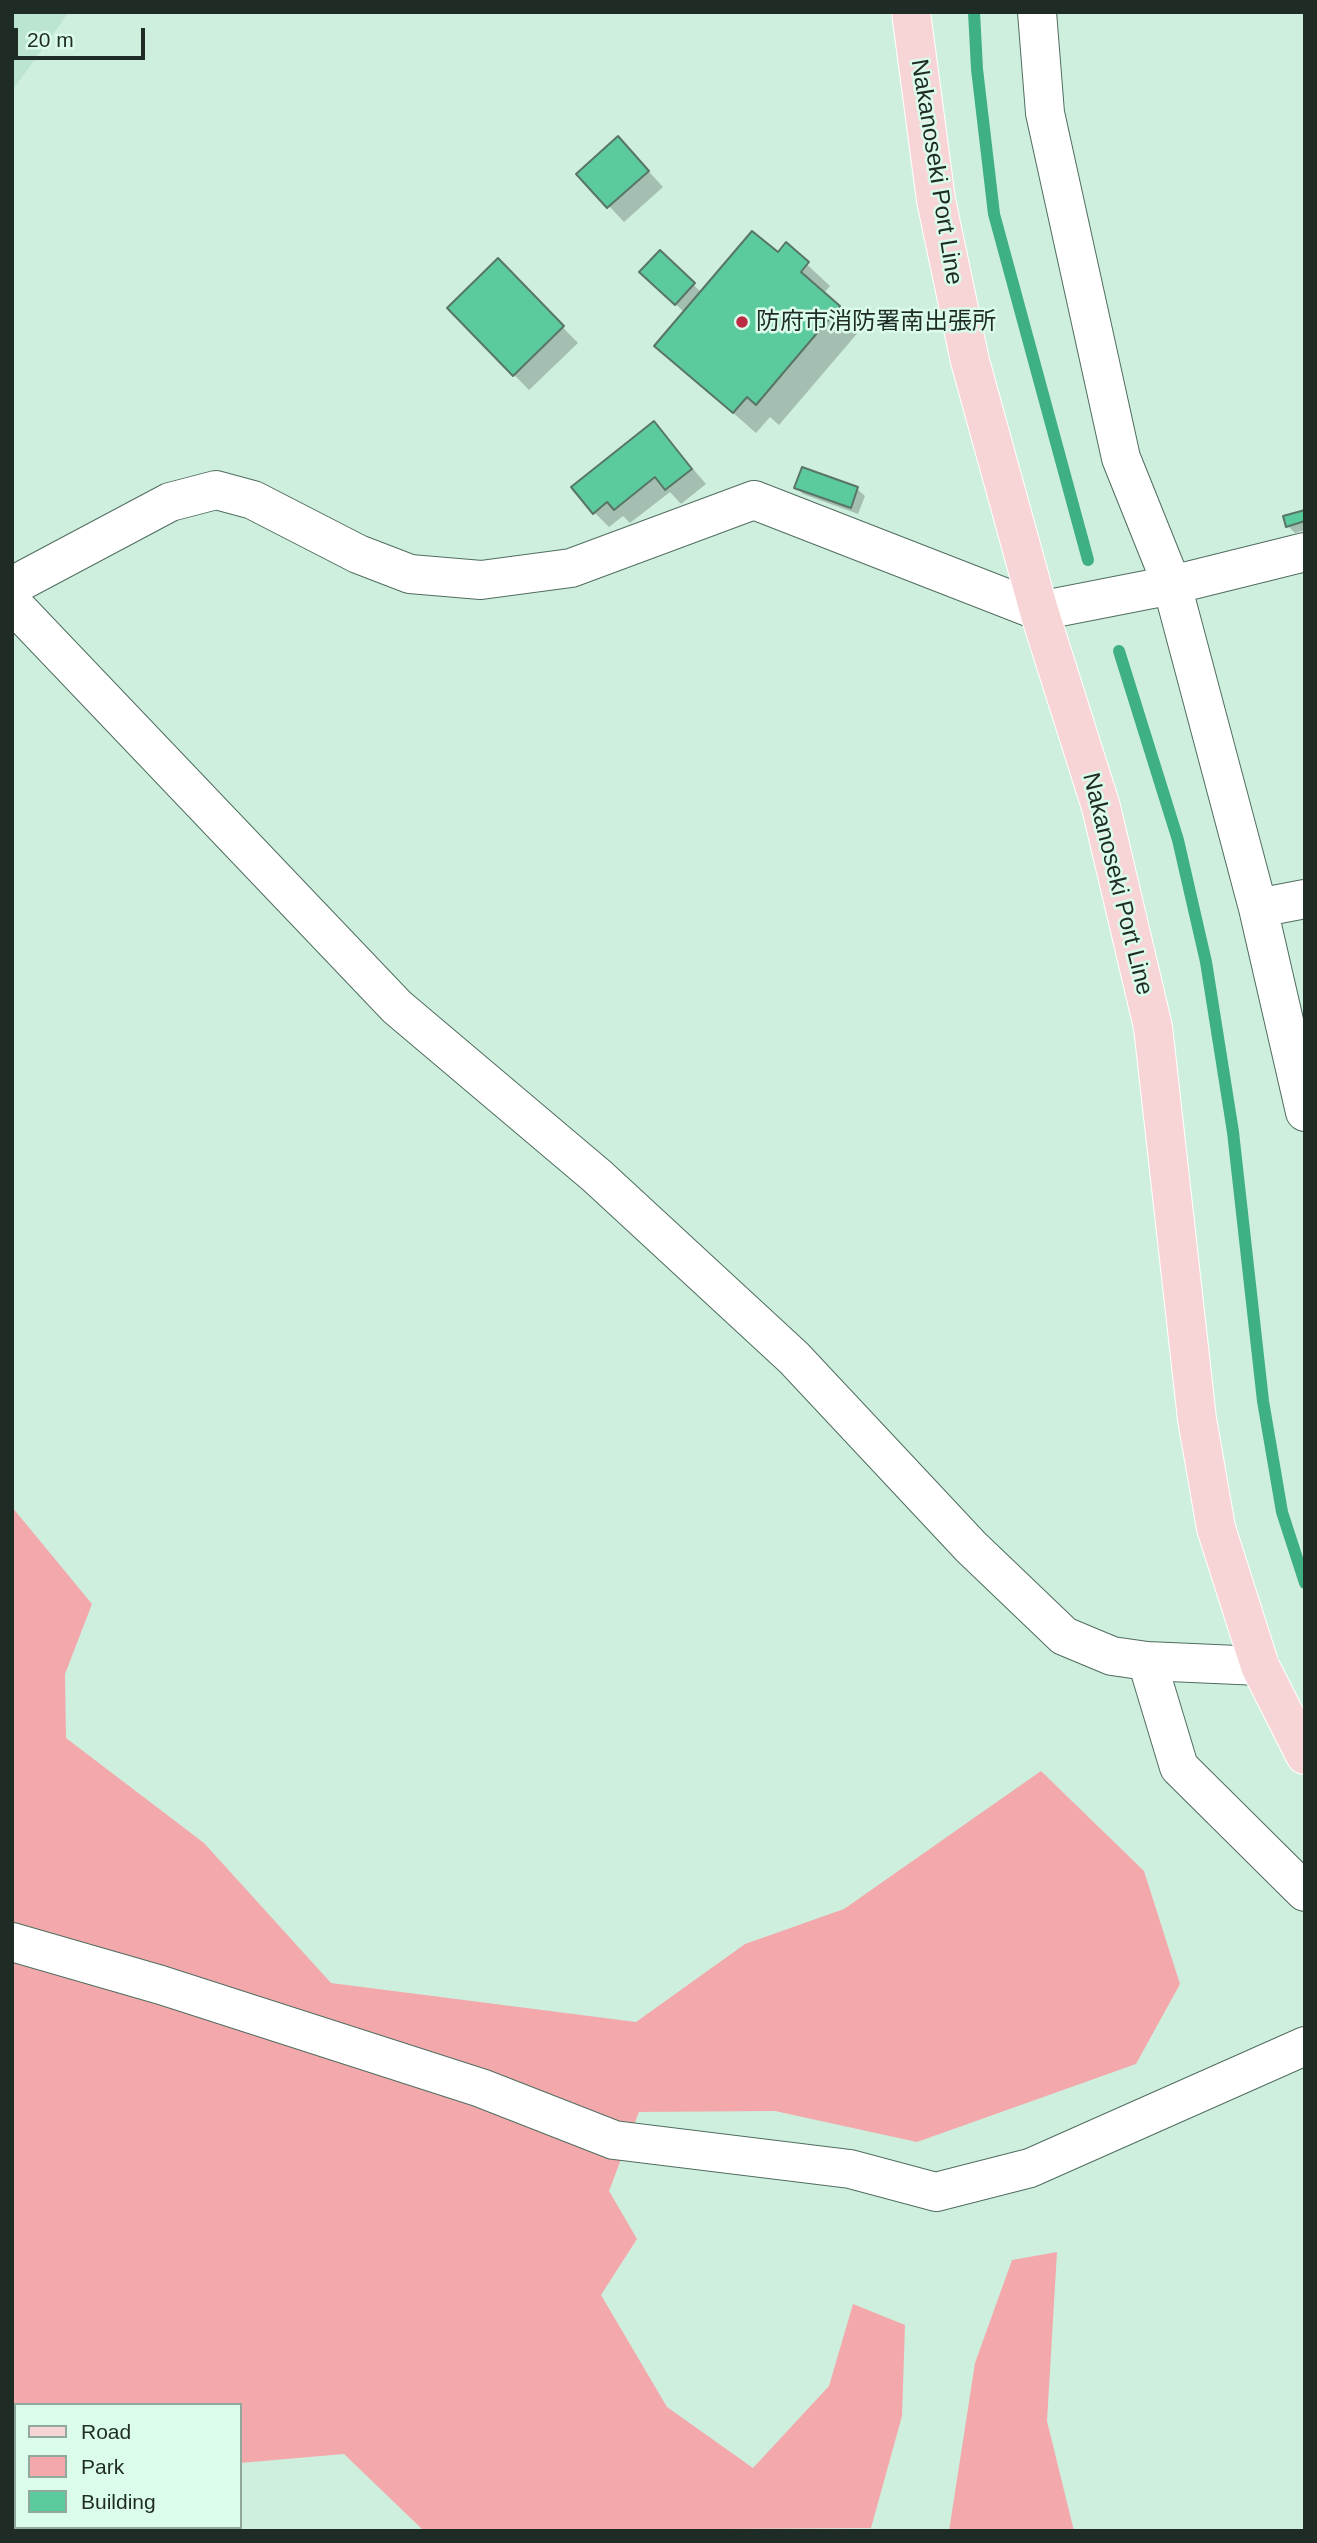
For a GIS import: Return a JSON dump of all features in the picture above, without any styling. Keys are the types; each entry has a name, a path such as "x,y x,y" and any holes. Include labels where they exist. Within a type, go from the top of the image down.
{"main road":[{"name":"Nakanoseki Port Line","path":"911,12 936,200 970,361 1039,611 1101,807 1153,1027 1197,1419 1216,1528 1260,1666 1305,1755"}],"street":[{"path":"1037,12 1045,113 1121,458 1172,585 1258,908 1305,1112"},
{"path":"12,586 170,502 216,490 253,500 358,554 410,575 481,580 571,568 754,500 1039,611 1172,585 1305,552"},
{"path":"12,603 397,1007 597,1176 793,1357 971,1547 1064,1636 1112,1656 1146,1661 1260,1666"},
{"path":"1258,908 1305,899"},
{"path":"1146,1661 1179,1767 1305,1892"},
{"path":"12,1942 161,1985 469,2084 614,2140 850,2169 936,2192 1030,2168 1305,2046"}],"shaded area":[{"path":"12,12 69,12 12,91"}],"green space":[{"path":"12,1507 92,1604 65,1674 66,1738 204,1843 331,1983 636,2022 745,1944 844,1909 1041,1771 1144,1871 1180,1984 1136,2064 917,2142 775,2111 639,2112 609,2191 637,2239 601,2295 667,2407 753,2468 829,2386 853,2304 905,2325 902,2416 871,2528 424,2531 344,2454 242,2463 242,2403 14,2403 12,2446"},
{"path":"1057,2252 1047,2421 1074,2531 949,2531 975,2363 1012,2260"}],"building":[{"path":"618,136 649,171 607,208 576,174"},
{"path":"752,231 778,252 786,242 809,262 801,272 840,306 756,405 747,397 733,413 654,346"},
{"path":"660,250 695,283 675,305 639,272"},
{"path":"498,258 564,326 513,376 447,308"},
{"path":"654,421 692,469 665,490 655,477 614,510 607,502 593,514 571,487"},
{"path":"802,467 858,487 851,508 794,488"},
{"path":"1305,510 1305,521 1286,527 1283,516"}],"waterway":[{"path":"974,12 977,69 994,214 1088,560"},
{"path":"1119,651 1178,840 1206,962 1233,1132 1263,1401 1282,1512 1305,1583"}],"place":[{"name":"防府市消防署南出張所","path":"742,322"}]}
